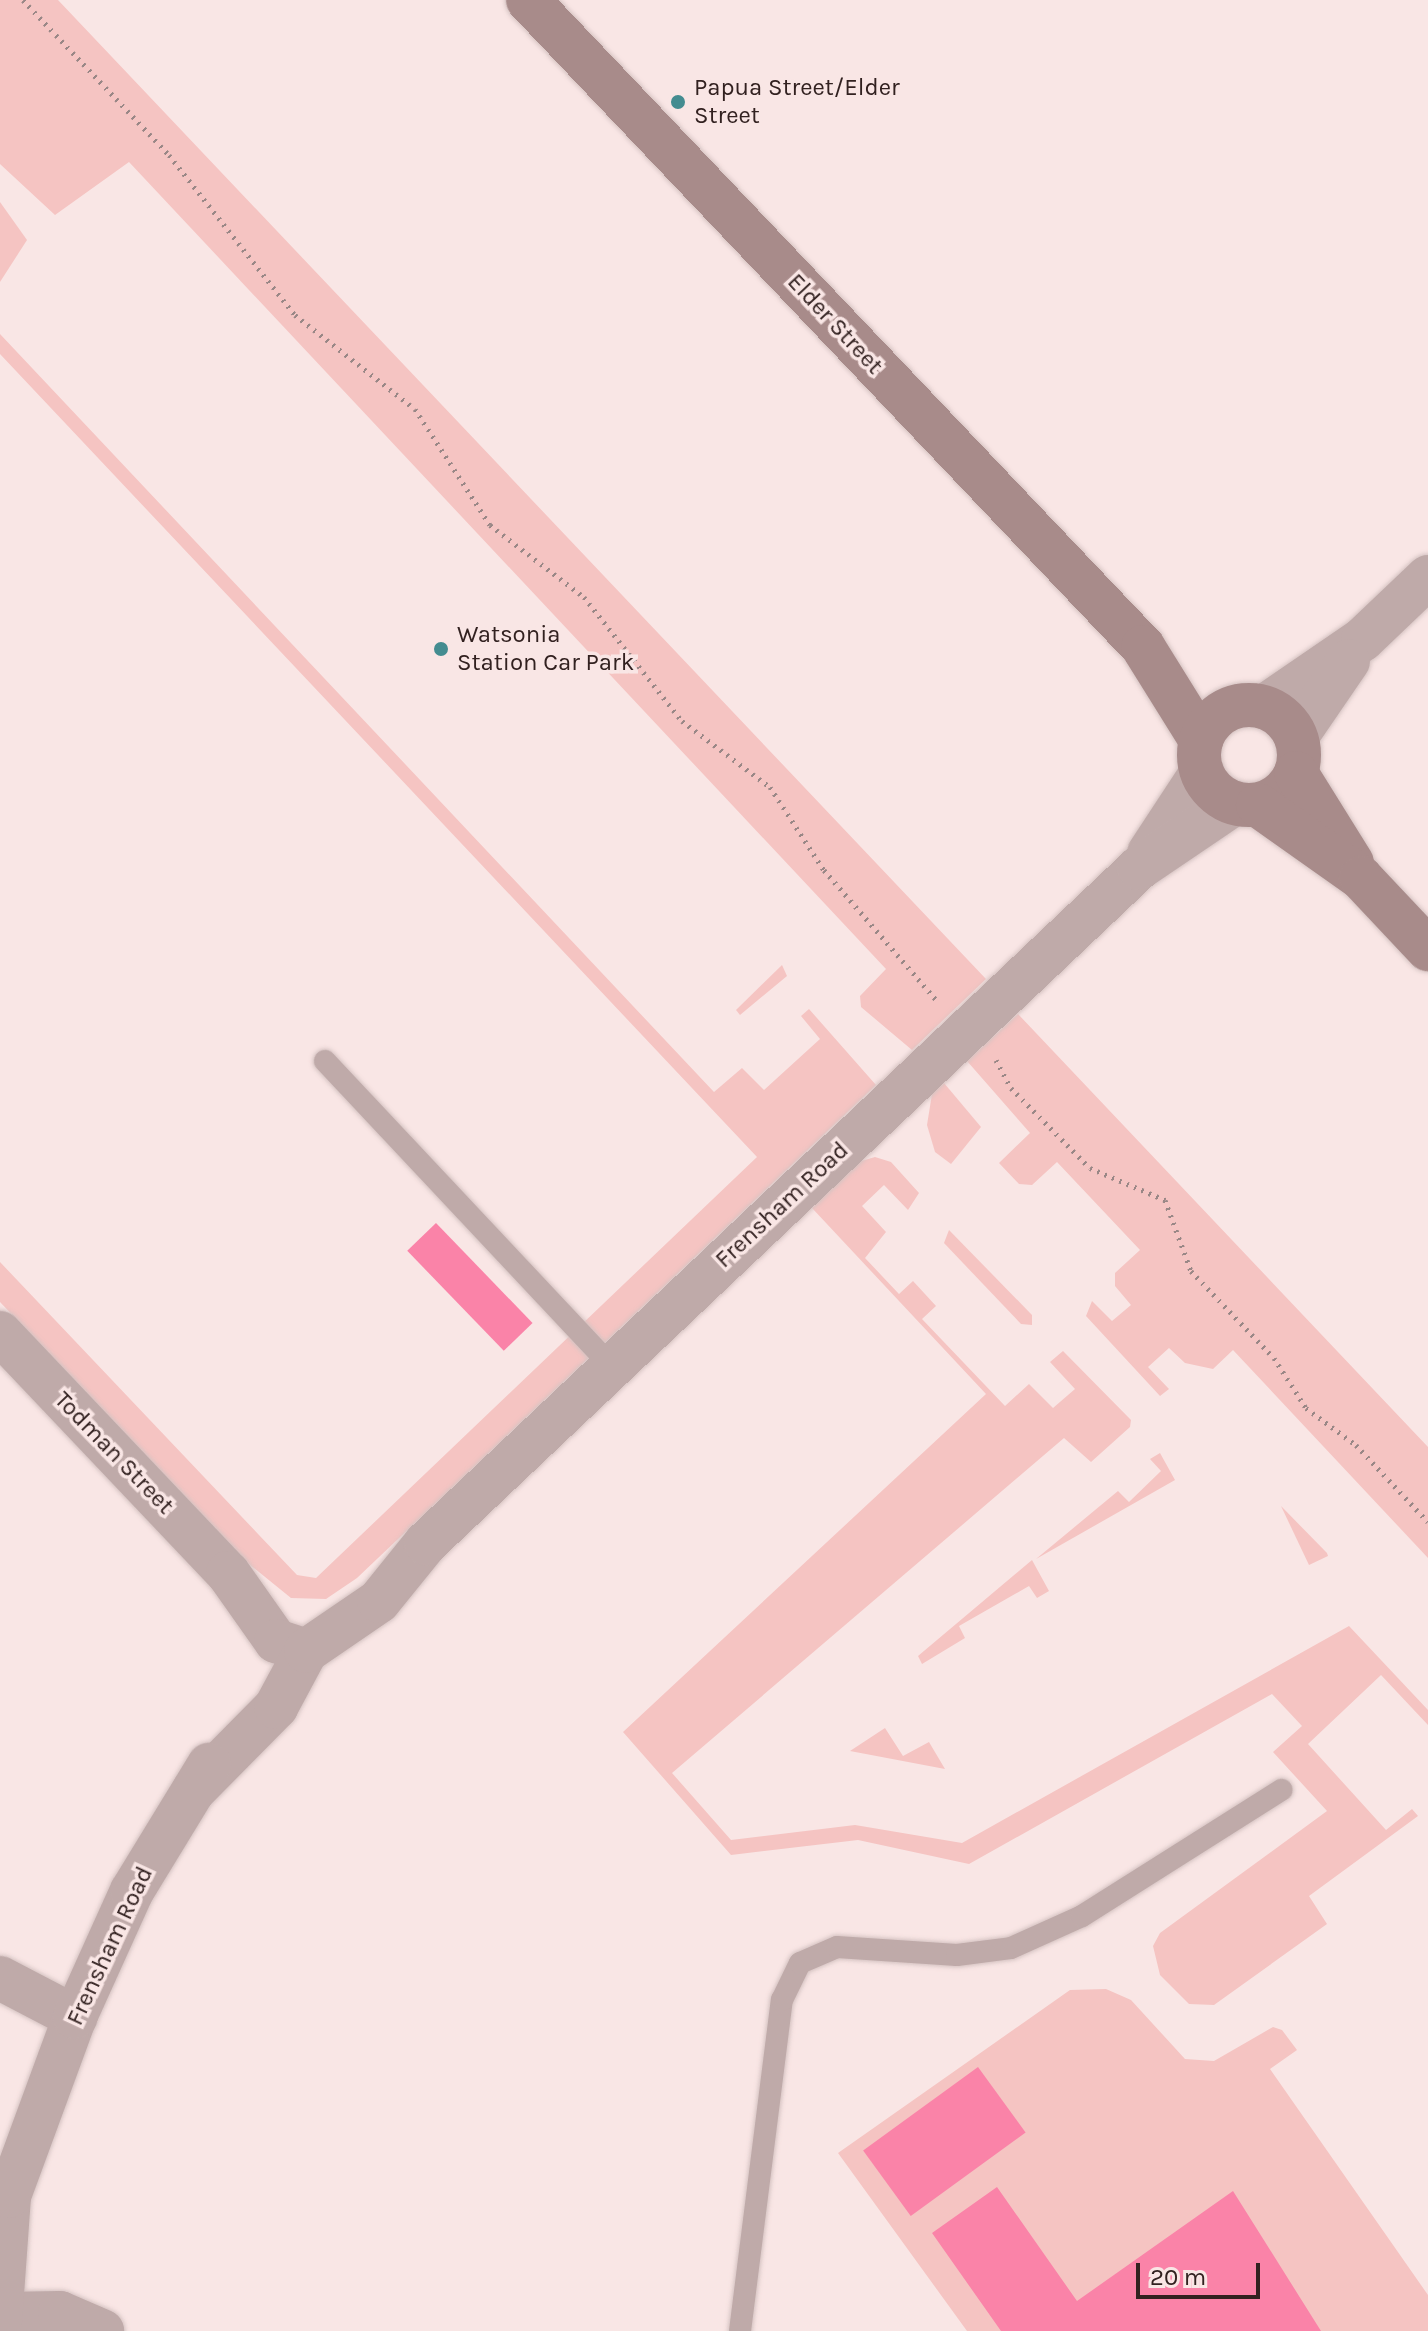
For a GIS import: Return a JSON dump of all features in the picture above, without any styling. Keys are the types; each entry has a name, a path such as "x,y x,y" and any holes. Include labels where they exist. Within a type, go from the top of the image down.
{"street":[{"name":"Elder Street","path":"528,0 1143,647 1201,756 1246,804"},
{"path":"1201,756 1247,708 1363,639 1428,577"},
{"path":"1246,804 1288,787 1296,755 1363,639"},
{"name":"Elder Street","path":"1143,647 1247,708 1296,755"},
{"path":"1296,755 1361,878"},
{"name":"Frensham Road","path":"1139,868 1201,756"},
{"name":"Frensham Road","path":"19,2321 9,2196 75,2017 132,1891 194,1790 276,1707 293,1637 362,1617 426,1543 1139,868 1246,804"},
{"path":"1246,804 1361,878 1428,949"},
{"name":"Todman Street","path":"0,1333 293,1637"},
{"path":"0,1978 75,2017"},
{"path":"19,2321 102,2331"}],"lane":[{"path":"325,1061 611,1366"},
{"path":"740,2331 782,2000 800,1963 837,1947 957,1955 1011,1948 1082,1916 1281,1790"}],"path":[{"path":"23,0 169,155 295,315 415,409 490,525 584,597 673,712 770,787 824,870 967,1029 1023,1103 1090,1168 1165,1200 1191,1271 1274,1358 1306,1408 1356,1445 1428,1522"}],"shaded area":[{"path":"0,0 58,0 986,979 912,1050 861,1007 860,996 886,969 129,162 55,215 0,164"},
{"path":"0,202 27,240 0,282"},
{"path":"0,334 714,1092 742,1068 764,1090 820,1039 801,1016 809,1009 876,1085 357,1578 326,1599 291,1598 249,1564 0,1302 0,1262 297,1575 316,1578 757,1157 0,354"},
{"path":"782,965 787,976 740,1015 736,1010"},
{"path":"1018,1014 1428,1447 1428,1558 1233,1350 1213,1369 1185,1363 1169,1348 1148,1367 1169,1389 1160,1396 1086,1316 1092,1301 1112,1321 1131,1305 1115,1286 1115,1273 1140,1250 1057,1162 1032,1185 1019,1184 999,1163 1030,1133 967,1061"},
{"path":"944,1083 981,1127 951,1164 935,1152 927,1125 932,1094"},
{"path":"875,1157 891,1162 919,1193 908,1210 884,1185 862,1206 886,1232 865,1258 899,1294 913,1281 936,1306 922,1319 1005,1406 1029,1384 1053,1408 1075,1389 1050,1362 1063,1351 1131,1420 1130,1427 1091,1462 1064,1438 672,1773 731,1840 855,1825 962,1843 1349,1626 1428,1710 1428,1725 1381,1675 1308,1744 1386,1830 1412,1809 1418,1816 1309,1896 1327,1924 1214,2005 1189,2004 1160,1975 1153,1946 1160,1933 1327,1811 1273,1752 1302,1726 1272,1694 969,1864 858,1840 731,1855 623,1732 986,1394 812,1208 858,1162"},
{"path":"949,1230 1032,1315 1032,1325 1021,1324 944,1243"},
{"path":"1160,1453 1175,1480 1036,1559 1118,1491 1129,1502 1161,1471 1150,1459"},
{"path":"1281,1506 1327,1553 1328,1556 1309,1565"},
{"path":"1032,1560 1049,1591 1037,1598 1029,1586 959,1626 965,1638 922,1664 918,1656"},
{"path":"885,1728 903,1756 929,1742 945,1769 850,1751"},
{"path":"1106,1989 1131,2000 1185,2059 1214,2061 1273,2027 1282,2030 1297,2050 1270,2069 1428,2295 1428,2331 967,2331 838,2153 1070,1990"}],"building":[{"path":"436,1223 533,1323 504,1351 407,1251"},
{"path":"978,2067 1026,2133 911,2216 863,2150"},
{"path":"997,2187 1077,2301 1233,2191 1321,2331 1001,2331 932,2233"}],"place":[{"name":"Papua Street/Elder Street","path":"678,102"},
{"name":"Watsonia Station Car Park","path":"441,649"}]}
